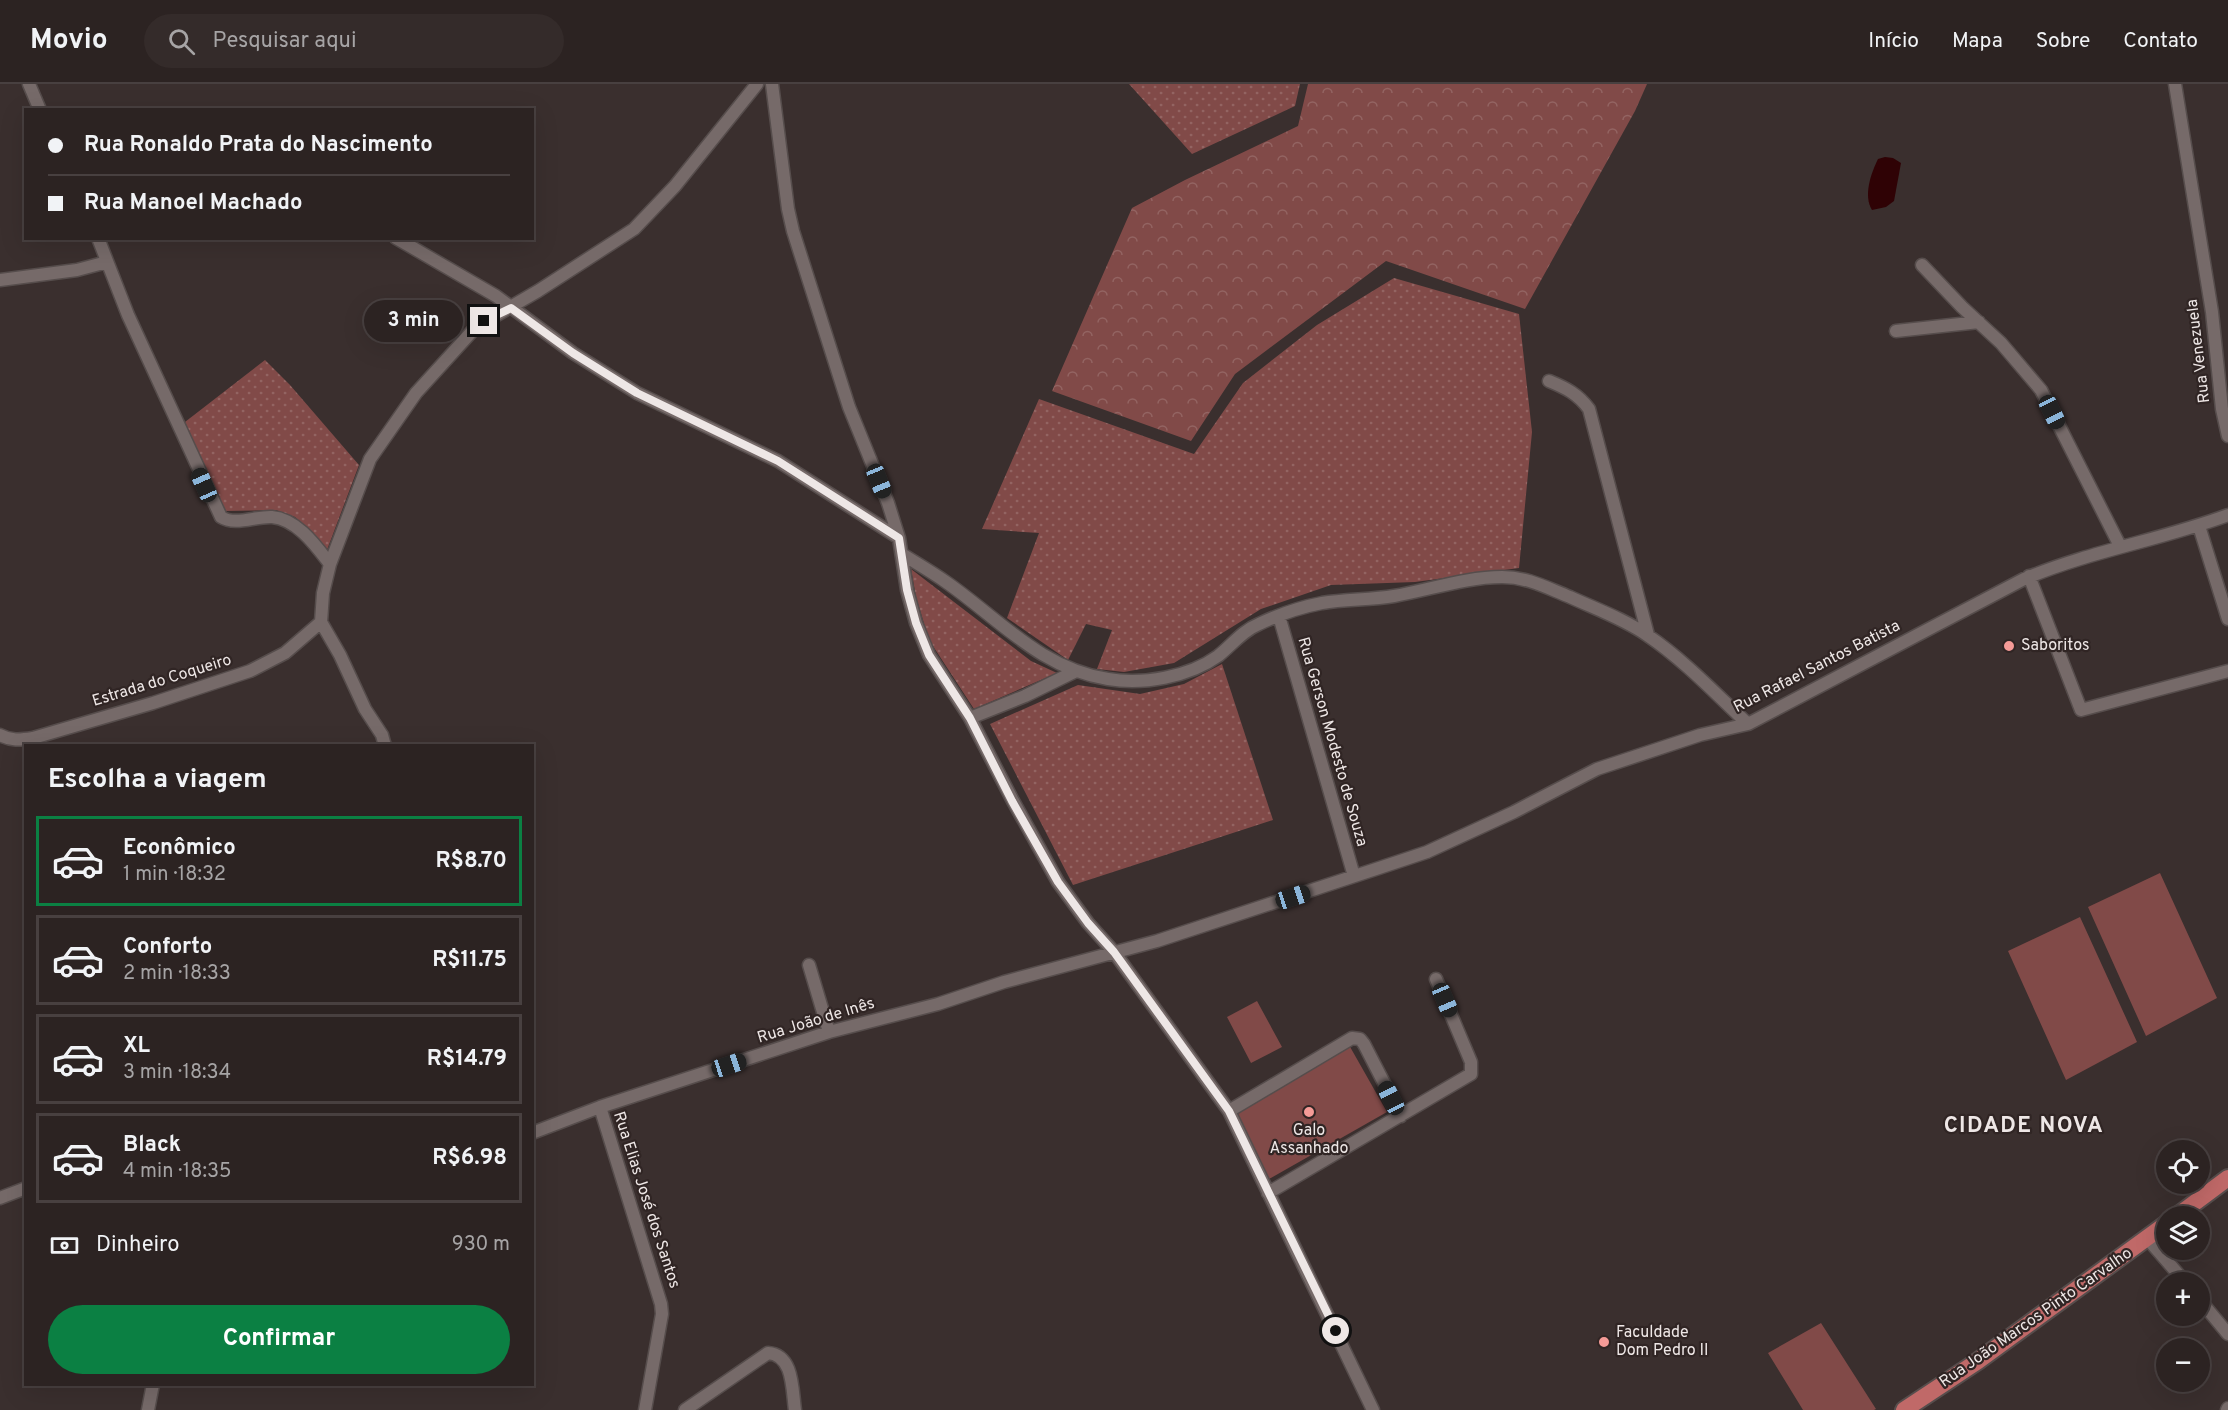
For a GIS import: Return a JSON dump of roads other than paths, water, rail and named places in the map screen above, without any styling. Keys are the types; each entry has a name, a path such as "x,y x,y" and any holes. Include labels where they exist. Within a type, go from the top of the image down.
{"main road":[{"path":"2190,1206 2228,1178"},
{"name":"Rua João Marcos Pinto Carvalho","path":"1904,1410 1921,1403 2156,1232"}],"street":[{"path":"29,84 39,108"},
{"path":"384,744 382,735 365,709 340,655 321,622 330,564 365,469 401,412 476,327 511,308 634,229 675,186 757,84"},
{"path":"772,84 788,209 793,231 849,406 888,502 899,538 907,590 916,623 929,655 970,718 1012,801 1058,882 1088,923 1114,952 1229,1111 1373,1410"},
{"name":"Rua Venezuela","path":"2175,84 2212,312 2222,409 2228,436"},
{"path":"99,240 128,315 221,517 231,520 272,517 284,520 313,543 330,564"},
{"path":"400,240 472,281 573,353 637,393 778,461 899,538"},
{"path":"0,280 77,270 106,262"},
{"path":"1922,265 2022,365 2041,390 2120,546"},
{"path":"1896,331 1979,322"},
{"path":"1549,381 1570,389 1582,399 1589,409 1648,635"},
{"name":"Rua Rafael Santos Batista","path":"1114,952 1215,923 1427,852 1597,770 1700,735 1748,724 1791,699 1815,689 2029,576 2062,563 2199,526 2228,515"},
{"path":"2199,526 2228,619"},
{"path":"902,554 947,582 1025,644 1074,672 1110,680 1129,681 1180,673 1196,668 1218,656 1239,636 1255,625 1323,603 1377,598 1491,578 1528,580 1543,584 1616,617 1648,635 1698,677 1748,724"},
{"path":"2029,576 2080,710 2228,671"},
{"name":"Rua Gerson Modesto de Souza","path":"1279,616 1354,876"},
{"name":"Estrada do Coqueiro","path":"0,735 17,740 33,738 153,703 250,671 285,653 321,622"},
{"path":"970,718 1025,696 1074,672"},
{"name":"Rua João de Inês","path":"534,1132 600,1107 829,1032 938,1004 1004,982 1114,952"},
{"path":"809,965 829,1032"},
{"path":"1268,1193 1471,1074 1471,1062 1436,979"},
{"path":"1229,1111 1352,1038 1360,1039 1364,1044 1401,1116"},
{"name":"Rua Elias José dos Santos","path":"600,1107 662,1304 645,1410"},
{"path":"0,1198 24,1189"},
{"path":"2148,1239 2176,1272"},
{"path":"2210,1312 2228,1334"},
{"path":"685,1410 768,1353 780,1356 785,1361 795,1410"},
{"path":"148,1410 153,1386"}],"place":[{"name":"Saboritos","path":"2009,646"},
{"name":"Galo Assanhado","path":"1309,1112"},
{"name":"Faculdade Dom Pedro II","path":"1604,1342"}],"district":[{"name":"CIDADE NOVA","path":"2024,1126"}]}
